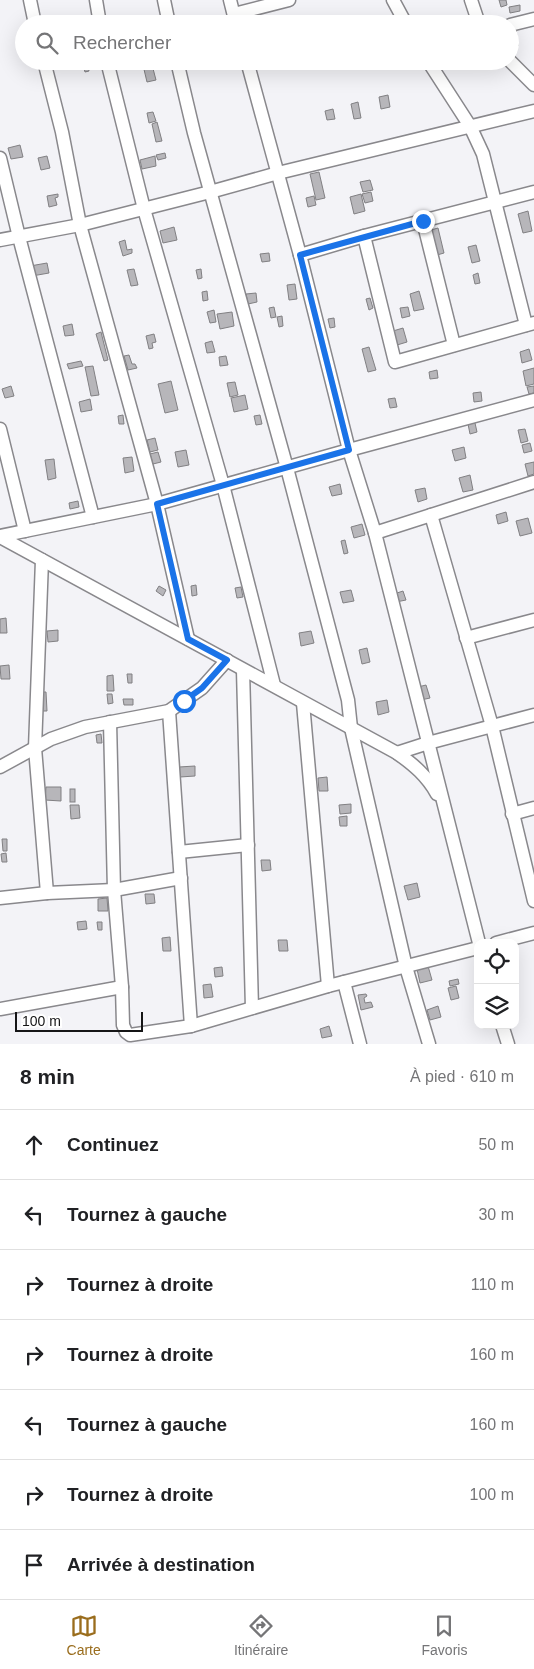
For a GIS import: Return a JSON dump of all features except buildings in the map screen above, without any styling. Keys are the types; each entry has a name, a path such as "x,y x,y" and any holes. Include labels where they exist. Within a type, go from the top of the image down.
{"street":[{"path":"30,0 34,15"},
{"path":"96,0 98,15"},
{"path":"164,0 167,15"},
{"path":"230,0 234,15"},
{"path":"246,15 289,0"},
{"path":"394,0 402,15"},
{"path":"472,0 476,15"},
{"path":"519,23 534,19"},
{"path":"46,70 62,132 80,225 157,504 188,639"},
{"path":"108,70 144,209 223,485 274,685"},
{"path":"179,70 194,133 287,468 348,700 351,728 406,967 428,1044"},
{"path":"249,70 300,255 349,450 374,533 478,939"},
{"path":"364,236 395,362 530,324 483,154 470,126 434,70"},
{"path":"519,70 534,85"},
{"path":"0,240 80,225 278,173 534,111"},
{"path":"0,158 93,517"},
{"path":"300,255 364,236 534,192"},
{"path":"423,221 454,345"},
{"path":"0,536 157,504 534,400"},
{"path":"0,429 25,531"},
{"path":"374,533 534,482"},
{"path":"431,515 492,726 534,901"},
{"path":"0,536 397,753 417,767 431,784 444,808"},
{"path":"42,560 35,748 47,893"},
{"path":"466,638 534,620"},
{"path":"0,767 51,740 85,727 169,711 202,688 227,660"},
{"path":"243,670 252,1008"},
{"path":"304,703 328,986"},
{"path":"169,711 191,1026"},
{"path":"397,753 534,715"},
{"path":"110,722 114,890 122,987 123,1025 124,1029 130,1034 191,1026 328,986 474,949"},
{"path":"512,814 534,808"},
{"path":"179,852 248,845"},
{"path":"0,898 47,893 114,890 180,878"},
{"path":"511,939 534,933"},
{"path":"344,982 360,1044"},
{"path":"0,1009 122,987"},
{"path":"503,1029 508,1044"}],"route":[{"path":"184,701 202,688 227,660 188,639 157,504 349,450 300,255 423,221"}]}
